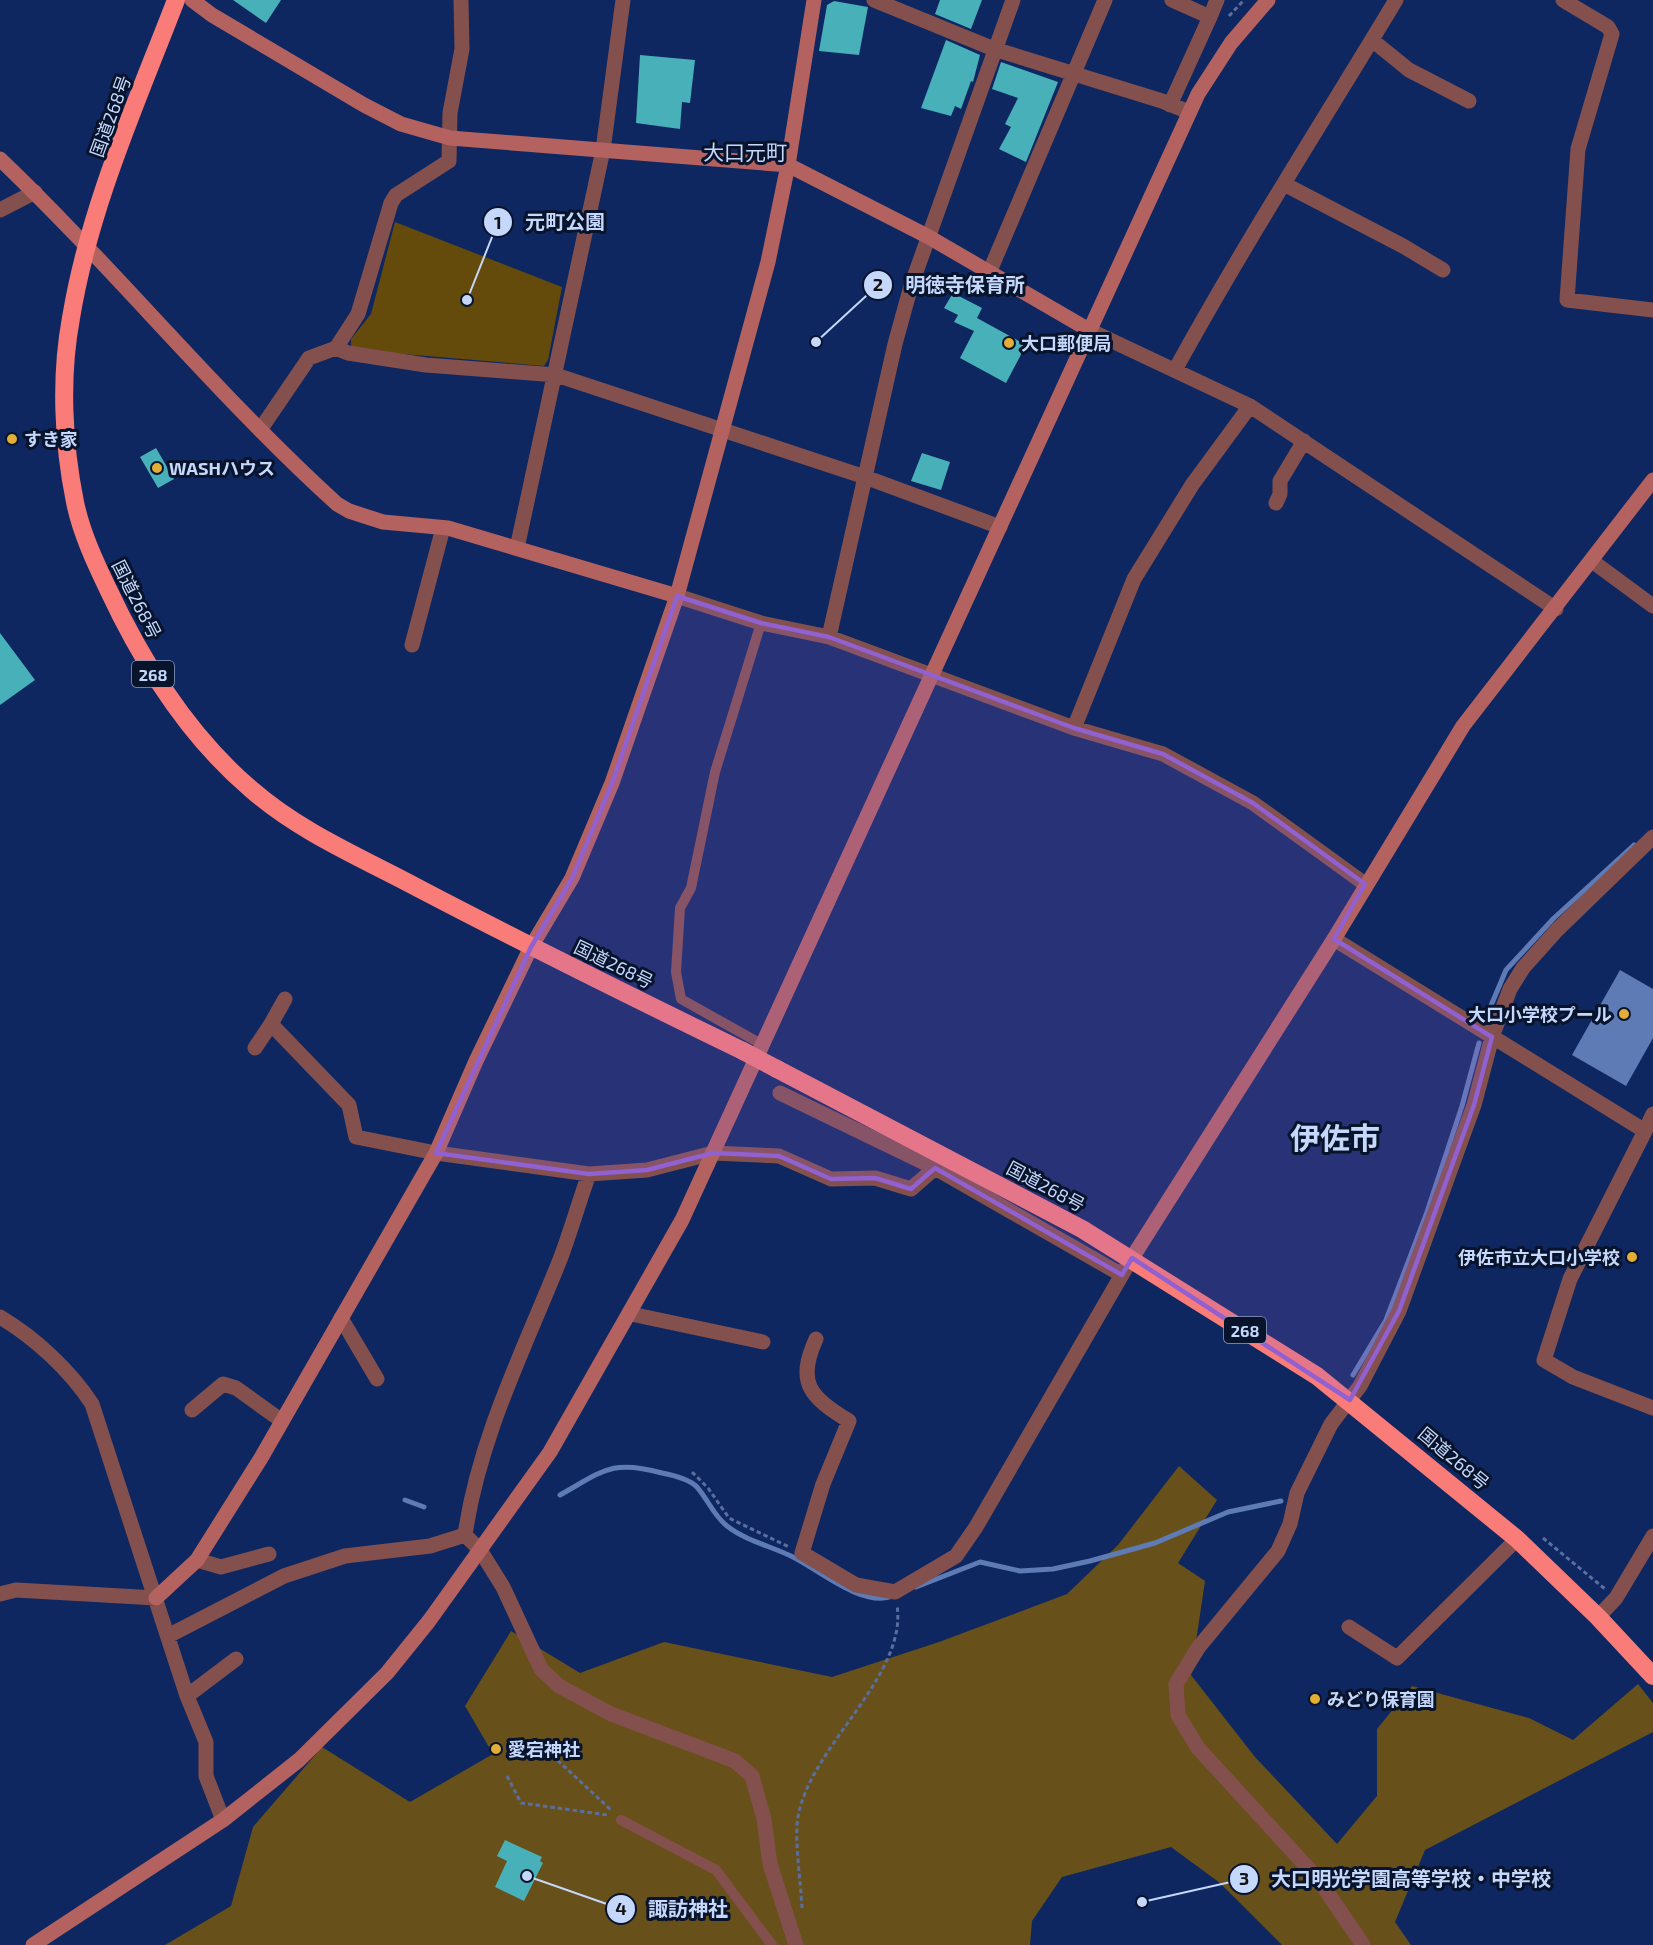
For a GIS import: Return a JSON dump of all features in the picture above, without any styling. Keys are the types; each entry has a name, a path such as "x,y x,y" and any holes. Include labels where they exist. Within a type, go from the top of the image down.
{"highway":[{"name":"国道268号","path":"176,0 86,243 70,320 64,383 75,505 103,580 127,631 164,693 207,745 252,791 310,831 531,947 743,1051 1082,1229 1132,1258 1317,1376 1350,1400 1517,1539 1598,1617 1653,1676"}],"street":[{"path":"192,0 212,15 364,105 401,124 450,138 788,165 927,236 1089,330 1250,406 1556,609"},
{"path":"260,430 309,358 336,348 362,304 391,203 396,195 449,161 450,113 462,49 461,0"},
{"path":"517,548 603,150 623,0"},
{"path":"0,1594 16,1590 156,1598 197,1560 282,1421 436,1153 476,1061 531,947 572,878 612,783 677,596 768,262 788,165 814,0"},
{"path":"874,0 994,49 1189,112"},
{"path":"829,637 896,344 927,236 1013,0"},
{"path":"989,273 1105,0"},
{"path":"1172,0 1210,16"},
{"path":"1170,105 1217,0"},
{"path":"33,1945 223,1820 299,1760 387,1673 429,1621 550,1452 631,1314 682,1220 1189,112 1214,66 1268,0"},
{"path":"1175,370 1232,266 1396,0"},
{"path":"1563,0 1608,27 1612,34 1578,149 1568,300 1653,310"},
{"path":"1372,40 1409,70 1469,101"},
{"path":"0,159 86,243 260,430 321,489 349,511 383,522 443,528 517,548 761,623 829,637 1074,728 1163,754 1253,803 1365,884"},
{"path":"1284,184 1403,246 1443,270"},
{"path":"0,210 35,192"},
{"path":"336,348 348,353 426,365 555,375 865,477 1000,526"},
{"path":"1074,728 1134,579 1192,486 1250,406"},
{"path":"1276,503 1280,494 1280,481 1304,441"},
{"path":"816,1339 806,1362 807,1378 814,1394 826,1407 849,1421 823,1485 801,1552 856,1584 895,1592 956,1556 976,1527 1132,1258 1334,939 1365,884 1464,726 1653,480"},
{"path":"412,645 443,528"},
{"path":"1592,561 1653,606"},
{"path":"1363,1945 1319,1880 1198,1748 1178,1715 1176,1684 1198,1648 1278,1551 1290,1524 1298,1493 1331,1424 1360,1386 1399,1311 1474,1106 1492,1037 1510,989 1523,968 1603,883 1653,837"},
{"path":"1334,939 1645,1131"},
{"path":"255,1048 285,999"},
{"path":"271,1024 349,1105 356,1137 436,1153 589,1174 647,1170 713,1153 780,1156 831,1179 875,1178 910,1189 936,1168"},
{"path":"780,1093 936,1168 1122,1275"},
{"path":"1653,1114 1570,1279 1544,1360 1573,1377 1653,1408"},
{"path":"465,1535 467,1516 498,1410 561,1256 589,1174"},
{"path":"631,1314 764,1342"},
{"path":"0,1317 14,1325 75,1379 92,1404 187,1696 206,1742 206,1776 223,1820"},
{"path":"341,1318 377,1379"},
{"path":"192,1410 224,1384 236,1388 282,1421"},
{"path":"465,1535 480,1550 502,1587 541,1669 559,1686 611,1714 735,1761 752,1776 764,1819 770,1864 796,1945"},
{"path":"168,1636 284,1576 345,1556 430,1546 465,1535"},
{"path":"1598,1617 1616,1598 1653,1536"},
{"path":"1349,1627 1396,1658 1517,1539"},
{"path":"197,1560 221,1567 269,1554"},
{"path":"187,1696 236,1659"}],"lane":[{"path":"761,623 715,772 691,888 680,908 676,972 681,999 763,1045"},
{"path":"621,1820 716,1870 772,1945"}],"path":[{"path":"692,1472 708,1488 729,1518 801,1552"},
{"path":"802,1910 798,1817 816,1769 882,1669 899,1621 895,1592"},
{"path":"529,1754 554,1757 621,1820"},
{"path":"507,1776 521,1803 597,1812 621,1820"}],"highlighted area":[{"path":"677,596 761,623 829,637 1074,728 1163,754 1253,803 1365,884 1334,939 1492,1037 1474,1105 1399,1311 1350,1400 1132,1258 1122,1275 935,1168 911,1189 875,1178 831,1179 779,1156 713,1153 647,1170 589,1174 436,1153 531,947 572,878 612,783"}],"shaded area":[{"path":"395,222 562,287 548,360 544,366 355,350 351,346 351,339 371,314"},
{"path":"1179,1466 1217,1500 1178,1563 1205,1581 1191,1675 1255,1757 1337,1844 1377,1796 1377,1729 1412,1686 1529,1718 1573,1740 1638,1684 1653,1703 1653,1732 1425,1850 1395,1922 1411,1945 1282,1945 1220,1883 1171,1847 1062,1877 1032,1921 1030,1945 165,1945 231,1906 253,1827 322,1747 410,1802 493,1754 465,1706 511,1631 580,1673 664,1642 832,1677 939,1642 1067,1594 1118,1545"}],"water":[{"name":"大口小学校プール","path":"1620,970 1653,989 1653,1038 1626,1086 1572,1055"}],"building":[{"path":"233,0 281,0 266,23"},
{"path":"940,0 982,0 971,29 935,14"},
{"path":"834,1 868,7 859,55 819,51 827,5"},
{"path":"946,40 980,55 973,82 971,81 961,109 955,106 951,116 921,108"},
{"path":"640,55 695,60 690,103 682,102 680,129 636,123"},
{"path":"1001,62 1058,82 1026,162 999,149 1011,127 1005,124 1018,98 992,89"},
{"path":"953,293 982,308 977,318 1026,345 1006,383 960,358 974,331 954,322 958,315 944,308"},
{"name":"WASHハウス","path":"156,448 174,479 158,488 140,457"},
{"path":"922,453 950,462 941,490 911,481"},
{"path":"0,633 35,680 0,705"},
{"path":"505,1840 542,1857 540,1861 543,1863 524,1901 495,1887 507,1861 497,1856"}],"waterway":[{"path":"1487,1015 1506,970 1554,918 1634,845"},
{"path":"1353,1375 1386,1320 1426,1215 1462,1106 1479,1043"},
{"path":"560,1495 598,1474 619,1467 645,1469 675,1476 696,1486 722,1522 742,1536 793,1557 855,1592 868,1597 893,1596"},
{"path":"405,1500 424,1507"},
{"path":"916,1587 980,1562 1020,1571 1053,1569 1090,1561 1155,1543 1228,1512 1281,1501"}],"place":[{"name":"元町公園","path":"467,300"},
{"name":"明徳寺保育所","path":"816,342"},
{"name":"大口郵便局","path":"1009,343"},
{"name":"すき家","path":"12,439"},
{"name":"WASHハウス","path":"157,468"},
{"name":"大口小学校プール","path":"1624,1014"},
{"name":"伊佐市立大口小学校","path":"1632,1257"},
{"name":"みどり保育園","path":"1315,1699"},
{"name":"愛宕神社","path":"496,1749"},
{"name":"諏訪神社","path":"527,1876"},
{"name":"大口明光学園高等学校・中学校","path":"1142,1902"}],"district":[{"name":"大口元町","path":"745,151"},
{"name":"伊佐市","path":"1335,1137"}]}
